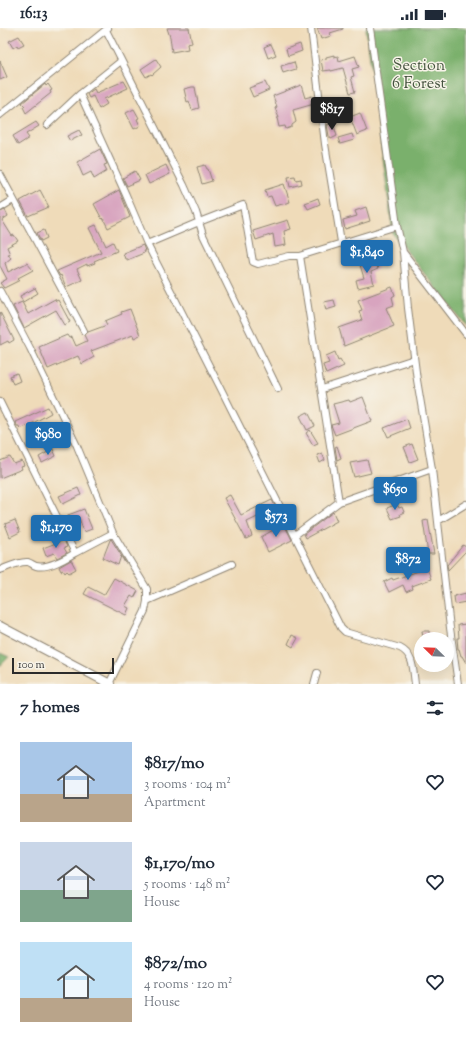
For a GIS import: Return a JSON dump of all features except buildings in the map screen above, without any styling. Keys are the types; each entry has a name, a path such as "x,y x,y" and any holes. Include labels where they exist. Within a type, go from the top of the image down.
{"street":[{"path":"311,28 325,144 341,242"},
{"path":"370,28 397,226 403,252 414,359 432,469 458,684"},
{"path":"0,115 107,29 184,185 196,212 198,222 278,389"},
{"path":"47,125 80,94 121,60"},
{"path":"80,94 130,204 146,244 220,385 341,628 345,632 406,651 413,663 415,684"},
{"path":"0,174 84,331"},
{"path":"0,208 13,200"},
{"path":"146,244 243,205 253,262 255,264 289,256 300,256 341,242 397,226"},
{"path":"403,252 466,334"},
{"path":"300,256 339,502"},
{"path":"0,291 30,348 77,446 113,533 147,589 145,611 110,684 0,626"},
{"path":"322,389 414,359"},
{"path":"0,402 75,553"},
{"path":"295,536 339,502 432,469"},
{"path":"438,521 466,504"},
{"path":"0,570 19,563 27,562 37,566 44,566 60,562 113,533"},
{"path":"147,601 232,564"},
{"path":"314,684 317,673"}],"green space":[{"name":"Section 6 Forest","path":"366,28 466,28 466,326 393,234"},
{"path":"0,653 9,657 0,666"}]}
